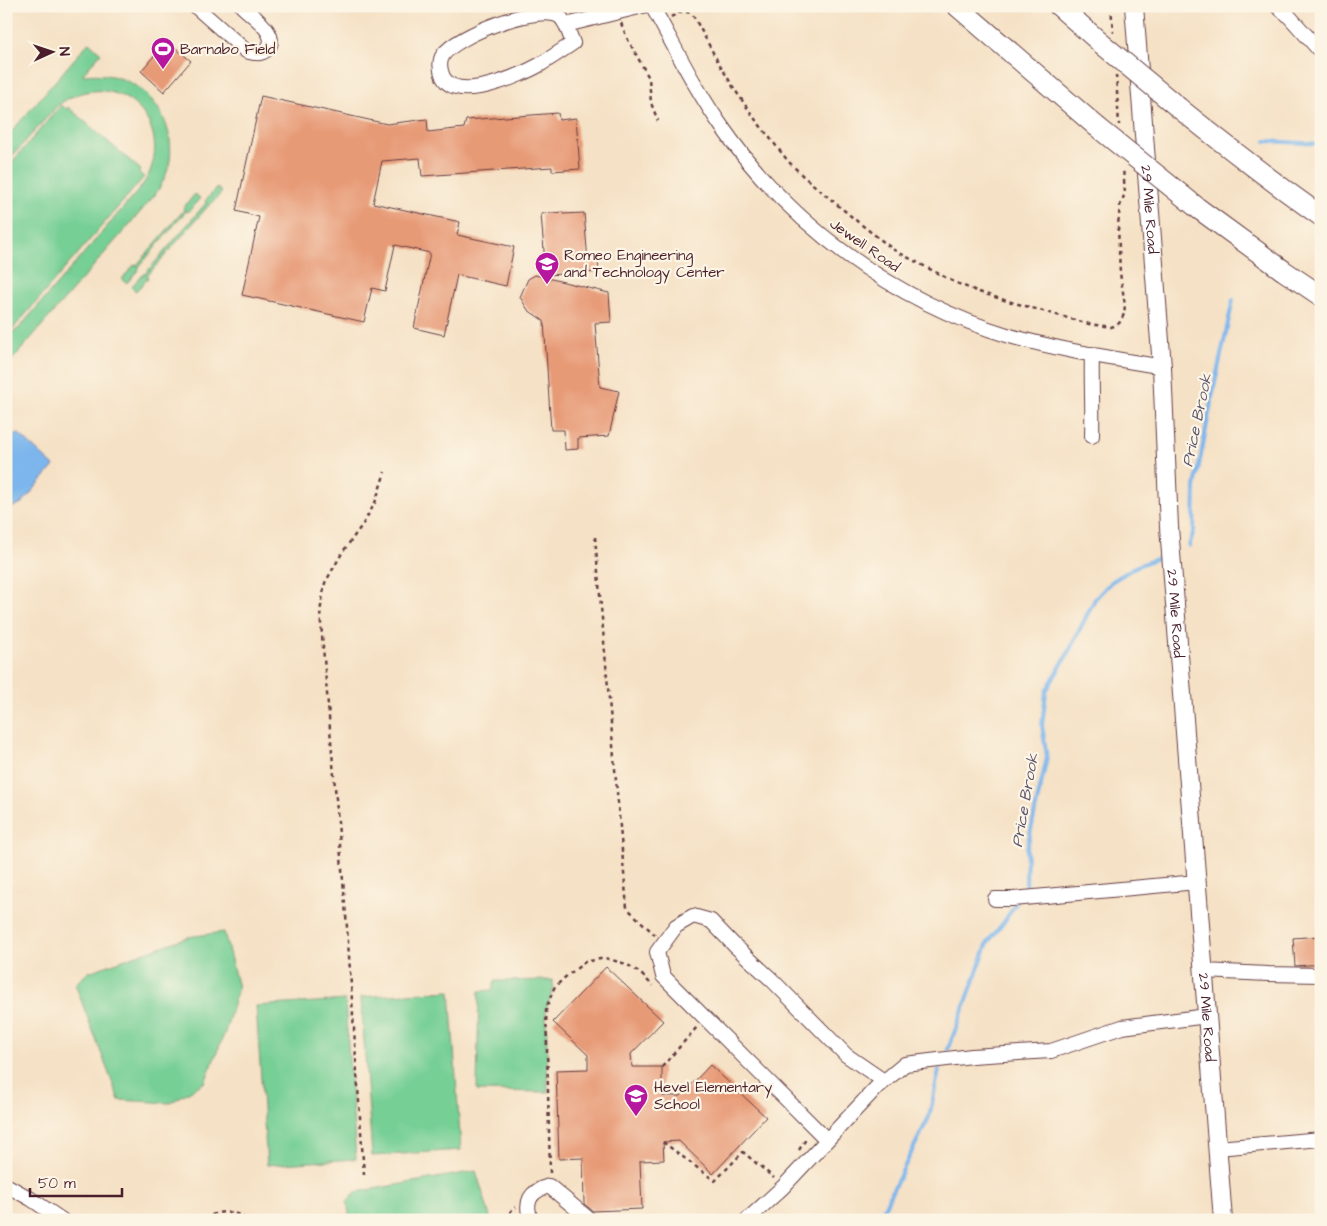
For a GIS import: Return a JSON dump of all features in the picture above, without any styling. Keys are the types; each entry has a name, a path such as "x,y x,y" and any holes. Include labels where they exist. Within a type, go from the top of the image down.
{"highway":[{"path":"957,6 1096,126 1199,209 1321,296"},
{"path":"1059,6 1178,108 1286,192 1321,216"}],"main road":[{"name":"29 Mile Road","path":"1134,6 1162,367 1169,527 1223,1220"}],"street":[{"path":"195,6 246,51 260,53 268,49 269,33 265,26 242,6"},
{"path":"566,25 643,6"},
{"name":"Jewell Road","path":"652,6 698,91 746,161 793,211 816,231 871,272 898,288 952,314 1008,335 1042,344 1162,367"},
{"path":"1286,9 1321,52"},
{"path":"539,14 551,14 560,17 566,25 574,43 540,64 502,82 467,88 456,87 447,83 442,75 440,66 442,56 450,48 480,30 500,22 539,14"},
{"path":"1092,354 1092,436"},
{"path":"996,899 1019,899 1197,882"},
{"path":"827,1140 663,976 657,952 676,926 693,916 710,921 846,1055 884,1081"},
{"path":"1204,971 1321,975"},
{"path":"747,1220 783,1187 875,1089 905,1064 972,1056 1051,1051 1122,1027 1207,1016"},
{"path":"1217,1148 1321,1139"},
{"path":"6,1185 31,1198 62,1220"},
{"path":"532,1220 528,1210 530,1199 538,1189 549,1186 590,1220"}],"path":[{"path":"672,16 684,11 693,15 735,90 788,161 803,176 894,250 954,282 1004,300 1063,317 1102,327 1117,325 1124,314 1119,254 1118,225 1120,206"},
{"path":"617,13 626,38 649,78 652,103 658,121"},
{"path":"364,1175 347,927 320,612 325,583 375,503 385,472"},
{"path":"595,537 627,908 663,943"},
{"path":"543,1175 550,1173 546,1009 554,988 585,962 605,958 626,964 639,972 658,990"},
{"path":"662,1067 698,1027 691,1021"},
{"path":"797,1154 806,1139 802,1132"},
{"path":"664,1142 714,1181 743,1152 774,1178 780,1172"},
{"path":"506,1220 511,1211 520,1204"},
{"path":"205,1220 207,1217 225,1211 244,1217 247,1220"}],"green space":[{"path":"89,42 101,53 82,75 108,75 116,77 129,82 150,98 165,121 169,133 171,147 169,165 155,195 6,367 6,337 19,328 142,186 153,164 154,142 149,123 137,107 121,96 101,91 79,94 57,106 6,163 6,138"},
{"path":"61,105 66,109 68,107 141,170 139,173 144,177 12,330 6,327 6,169"},
{"path":"217,188 222,192 147,276 148,278 136,291 131,287 145,274"},
{"path":"195,194 200,198 188,212 186,211 127,283 122,279 134,265 136,266 184,210 183,208"},
{"path":"224,932 238,988 225,1032 205,1082 170,1103 119,1100 75,984 89,972 188,937"},
{"path":"552,980 554,988 546,1009 548,1092 477,1091 479,991 492,990 495,981"},
{"path":"450,991 461,1150 372,1156 361,997"},
{"path":"345,1000 356,1159 267,1165 256,1006"},
{"path":"476,1171 491,1220 350,1220 347,1201 356,1192"}],"water":[{"path":"6,434 19,434 54,466 22,503 6,510"}],"building":[{"path":"167,41 191,61 164,92 141,71"},
{"path":"261,96 387,124 427,119 428,132 464,128 466,120 558,113 559,120 576,118 580,169 552,171 552,167 422,176 420,158 382,161 373,203 460,222 457,235 514,247 506,286 457,275 444,335 414,328 430,253 395,245 385,291 372,288 364,322 242,295 259,217 236,211"},
{"path":"563,212 563,214 584,213 588,261 598,260 599,272 546,275 541,214"},
{"path":"535,275 609,293 611,322 595,323 600,387 619,391 609,436 578,438 578,449 565,450 564,430 551,430 544,321 528,310 520,297 528,279"},
{"path":"1321,936 1321,964 1295,966 1293,938"},
{"path":"606,967 663,1021 631,1054 632,1067 662,1067 662,1096 681,1096 710,1065 766,1117 713,1174 679,1141 663,1142 664,1160 640,1161 642,1209 593,1211 584,1204 583,1158 559,1159 556,1070 588,1069 588,1055 553,1022"}],"waterway":[{"name":"Price Brook","path":"1266,141 1321,144"},
{"name":"Price Brook","path":"1189,546 1194,530 1195,487 1233,300"},
{"name":"Price Brook","path":"1021,895 1026,888 1027,848 1047,757 1042,726 1046,691 1067,655 1095,599 1111,582 1137,566 1161,557"},
{"name":"Price Brook","path":"948,1049 988,942 1016,903"},
{"name":"Price Brook","path":"878,1220 929,1117 939,1070"}],"place":[{"name":"Barnabo Field","path":"163,70"},
{"name":"Romeo Engineering and Technology Center","path":"547,285"},
{"name":"Hevel Elementary School","path":"636,1117"}]}
